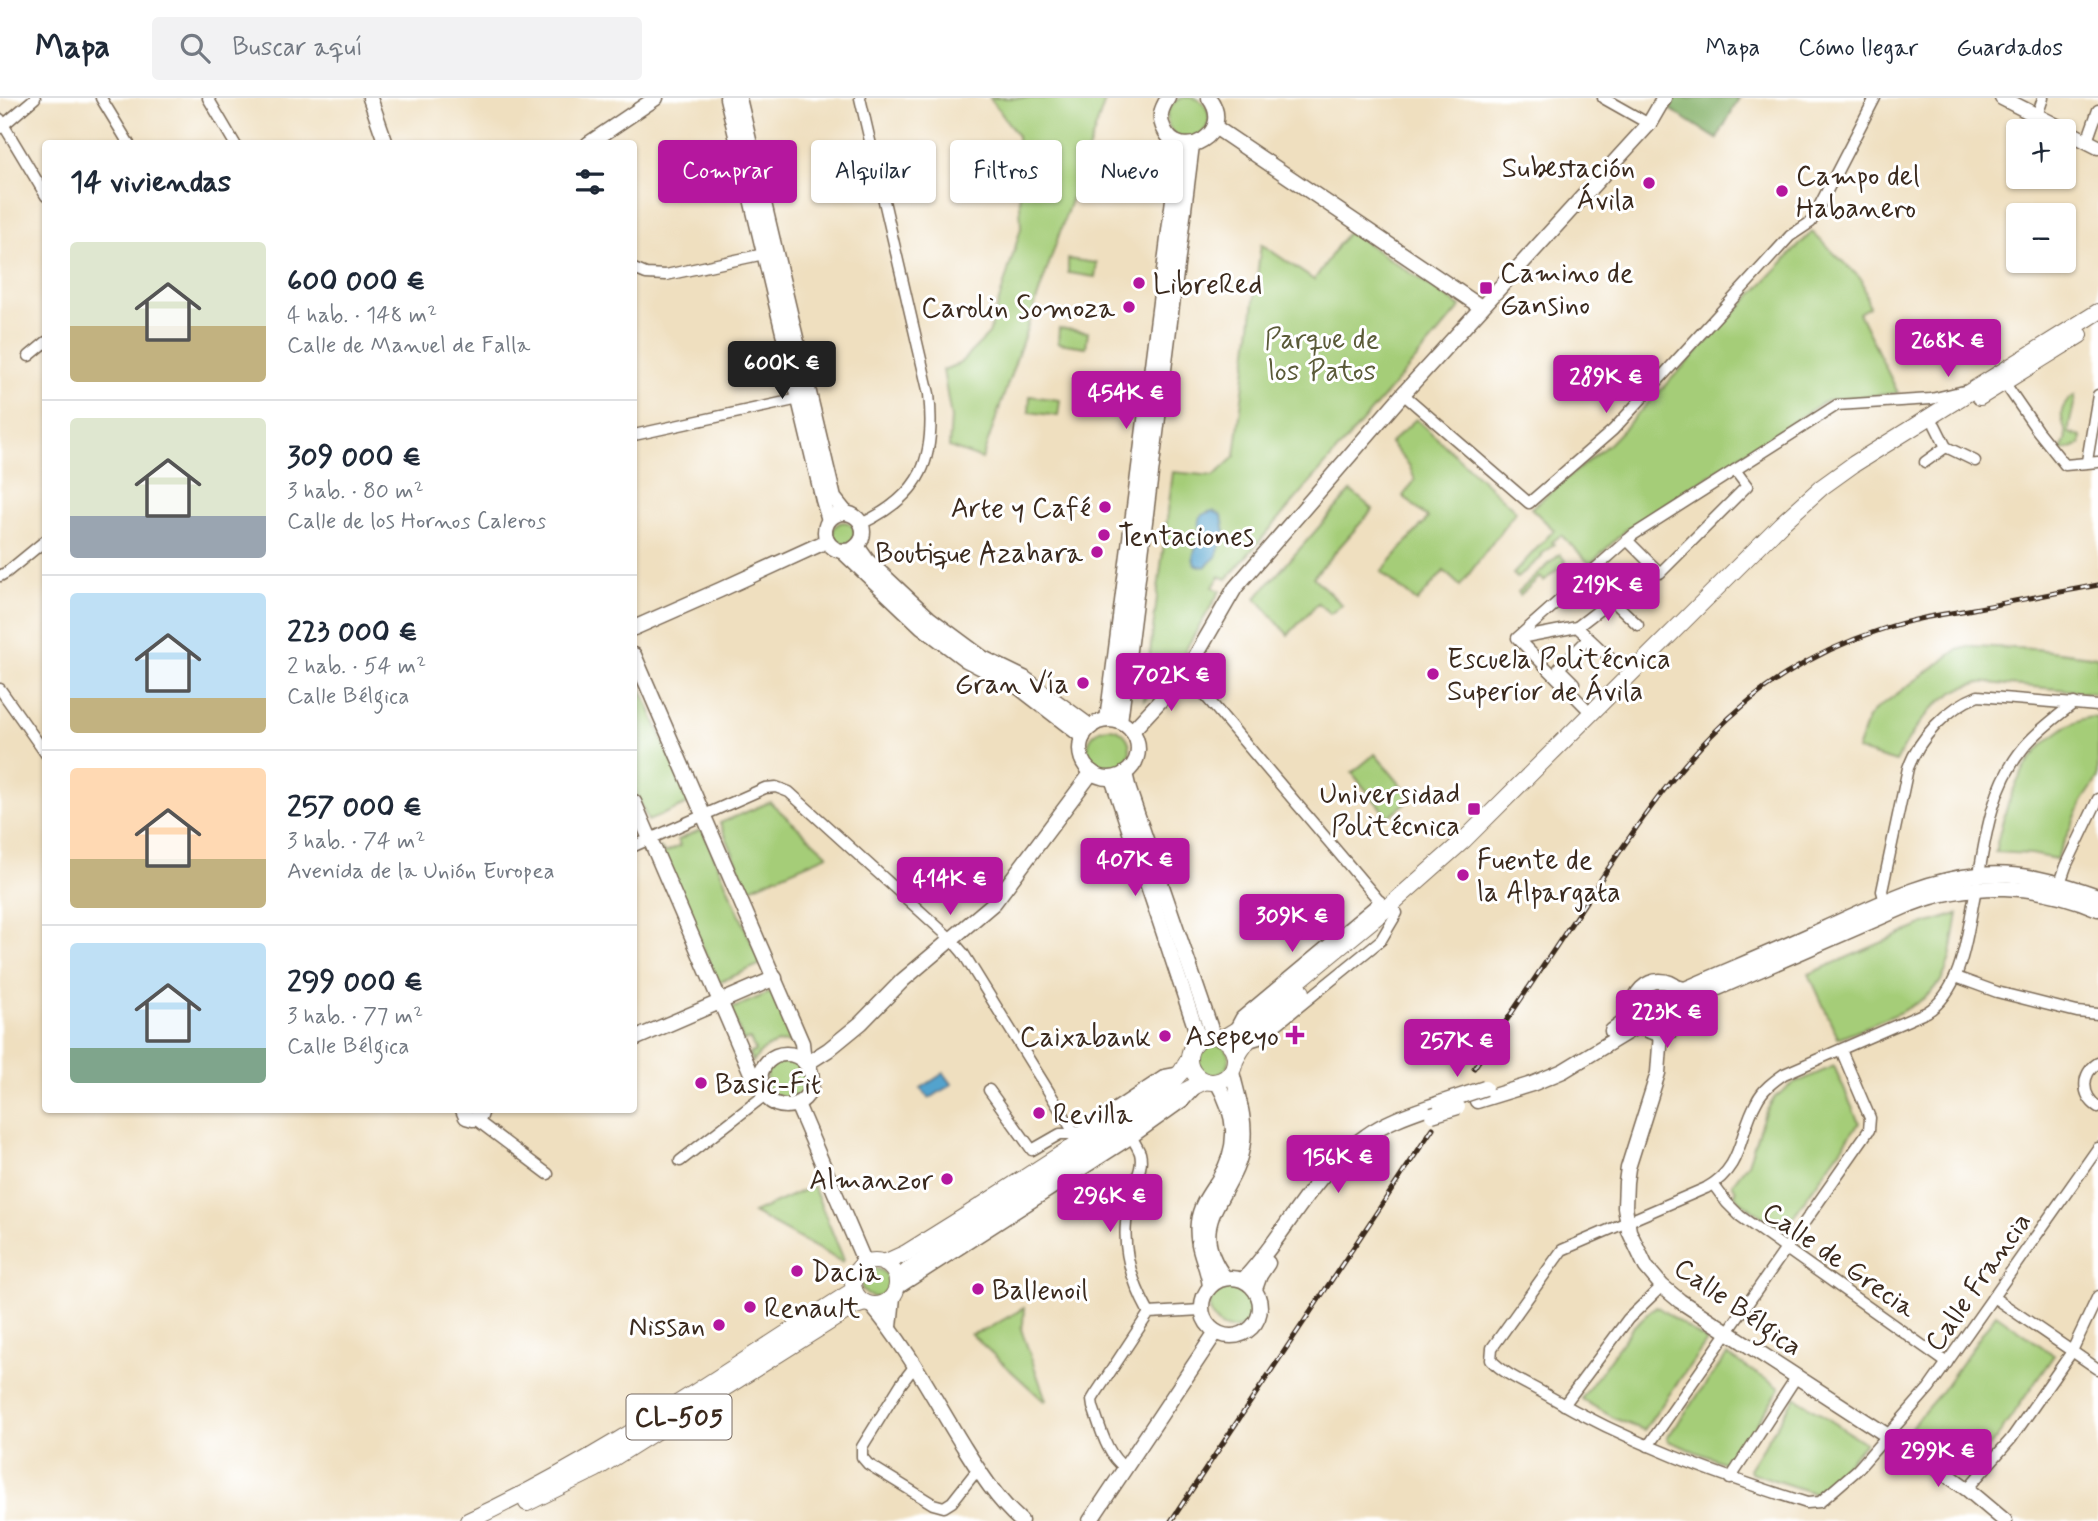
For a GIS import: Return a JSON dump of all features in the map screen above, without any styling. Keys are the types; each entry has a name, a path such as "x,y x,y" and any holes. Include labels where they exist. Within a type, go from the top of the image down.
{"main road":[{"path":"370,98 385,140"},
{"path":"593,140 656,98"},
{"path":"727,98 830,520"},
{"path":"739,98 834,498 846,513"},
{"path":"1160,101 1160,122 1166,135 1185,144 1202,142 1215,127 1214,104 1209,98"},
{"path":"842,551 922,627 967,660 1017,686 1087,732 1119,724 1186,673 1235,588 1403,394 1649,124 1664,98"},
{"path":"2002,98 2092,144"},
{"path":"1215,127 1481,307"},
{"path":"1087,732 1081,743 1082,756 1092,772 1102,777 1119,775 1135,761 1138,745 1119,724 1178,160 1185,144"},
{"path":"884,1263 957,1222 1078,1138 1171,1083 1185,1065 1192,1048 1223,1037 1253,1032 1464,840 1781,524 1822,487 1972,389 2098,312"},
{"path":"1388,908 1471,847 1789,531 1829,496 1937,413 2004,382 2098,324"},
{"path":"846,513 861,524 863,536 857,546 847,551 835,550 827,541 825,530 830,520 846,513"},
{"path":"637,627 827,541"},
{"path":"857,546 867,560 929,618 983,658 1024,678 1087,732"},
{"path":"637,662 802,1042 805,1063 812,1076 807,1096 797,1104 788,1106 779,1105 765,1095 761,1078 766,1065 778,1056 792,1055 805,1063"},
{"path":"805,1063 828,1050 861,1023 903,980 994,903 1092,772"},
{"path":"1119,775 1180,975 1223,1037 1234,1065 1244,1140 1239,1163 1215,1204 1209,1238 1212,1254 1225,1278"},
{"path":"637,809 751,1073 761,1078"},
{"path":"1249,1284 1225,1278 1210,1286 1203,1297 1201,1310 1209,1326 1216,1332 1224,1336 1242,1334 1256,1323 1261,1306 1249,1284 1253,1270 1324,1173 1344,1153 1367,1135 1399,1117 1436,1109 1481,1094 1559,1063 1625,1023 1634,1007 1637,993 1648,984 1663,981 1685,989 1926,886 2017,876 2060,883 2098,896"},
{"path":"1481,1094 1532,1084 1563,1071 1634,1028 1654,1032 1677,1026 1695,998 1911,904 1977,882 1997,888 2041,891 2098,909"},
{"path":"637,1038 775,978"},
{"path":"1676,987 1684,998 1685,1011"},
{"path":"1634,1007 1638,1021 1654,1032"},
{"name":"Calle Bélgica","path":"1654,1032 1658,1073 1626,1182 1625,1207 1627,1223 1646,1267 1662,1286 1680,1301 1888,1435 1967,1489 2001,1520"},
{"path":"1185,1065 1227,1099 1233,1119 1229,1158 1221,1176 1205,1199 1198,1219 1197,1239 1210,1286"},
{"name":"CL-505","path":"487,1521 596,1469 853,1307 883,1304 910,1269 1179,1094 1225,1078 1234,1065"},
{"path":"797,1104 865,1263"},
{"path":"890,1327 895,1289 893,1270 877,1261 865,1263 856,1271 854,1277 854,1290 860,1300 868,1304 890,1327 978,1469 995,1494 1021,1521"},
{"name":"CL-505","path":"468,1521 589,1458 854,1290"},
{"path":"1090,1521 1216,1332"}],"street":[{"path":"35,98 1,124 42,190"},
{"path":"101,98 127,140"},
{"path":"208,98 234,140"},
{"path":"860,98 926,382 932,425 927,457 916,481 898,502 861,524"},
{"path":"1603,98 1649,124"},
{"path":"1403,394 1529,503 1613,430 1790,236 1811,222 1875,98"},
{"path":"2037,116 2043,98"},
{"path":"2092,144 2098,110"},
{"path":"637,270 646,274 666,275 764,254"},
{"path":"29,356 42,345"},
{"path":"2004,382 2065,465 2092,462 2098,395"},
{"path":"637,434 799,399"},
{"path":"1517,638 1627,540 1837,405 1937,413 1946,447 1975,461"},
{"path":"1925,462 1946,447"},
{"path":"1627,540 1660,573 1747,486 1735,470"},
{"path":"0,576 42,543"},
{"path":"1517,638 1577,627 1612,600 1638,625"},
{"path":"1577,627 1610,657"},
{"path":"1517,638 1591,713"},
{"path":"1574,683 1559,668 1588,639"},
{"path":"1186,673 1388,908"},
{"path":"0,689 42,748"},
{"path":"1885,902 1882,891 1905,778 1911,759 1934,727 1962,704 1978,696 2098,706"},
{"path":"1797,1376 1730,1479 1613,1432 1495,1364 1491,1360 1491,1352 1562,1250 1627,1223 1723,1177 1734,1161 1757,1101 1768,1087 1784,1074 1934,1007 1947,995 1956,977 1992,808 2006,775 2024,746 2074,703"},
{"path":"637,845 765,788 776,787 789,792 951,939 963,953 1078,1138"},
{"path":"2060,883 2098,799"},
{"path":"1956,977 1997,992 2077,1012 2098,1014"},
{"path":"1648,1446 1871,1126 1841,1050"},
{"path":"2098,1063 2088,1072 2085,1080 2088,1097 2098,1107"},
{"path":"895,1289 1132,1138 1206,1083"},
{"path":"989,1090 1032,1150 1060,1134 1078,1138"},
{"path":"680,1161 765,1095"},
{"path":"469,1113 548,1174"},
{"path":"1132,1138 1141,1160 1130,1196 1126,1225 1127,1255 1133,1280 1149,1313"},
{"name":"Calle Francia","path":"1730,1479 1807,1503 1816,1504 1824,1500 1857,1470 1929,1388 2098,1148"},
{"name":"Calle de Grecia","path":"1713,1184 1732,1210 1947,1363"},
{"path":"1564,1405 1628,1319 1662,1286"},
{"path":"1967,1489 2011,1439 2071,1353 2098,1296"},
{"path":"1993,1297 2098,1370"},
{"path":"1149,1313 1201,1310"},
{"path":"1125,1468 1115,1461 1111,1454 1092,1400 1149,1313"},
{"path":"914,1367 862,1447 862,1457 868,1464 933,1504 944,1507 952,1502 978,1469"}],"green space":[{"path":"1188,97 1203,103 1209,118 1203,133 1188,139 1173,133 1167,118 1173,103"},
{"path":"990,98 1106,98 1092,140 1076,140 1076,185 982,459 949,447 951,418 943,370 959,364 989,334 1021,228 1020,203 1062,203 1062,140 1017,140 1017,135"},
{"path":"1676,98 1739,98 1717,139 1670,109"},
{"name":"Parque de los Patos","path":"1348,231 1461,307 1227,579 1220,576 1213,587 1220,591 1183,654 1144,700 1173,472 1214,476 1235,456 1261,244 1314,280"},
{"path":"1812,232 1862,280 1869,307 1859,313 1898,393 1827,400 1628,528 1590,564 1561,535 1552,542 1554,544 1542,557 1517,578 1513,574 1554,530 1531,508 1610,443"},
{"path":"1068,259 1097,263 1095,277 1068,273"},
{"path":"1059,328 1088,332 1086,347 1058,343"},
{"path":"2075,395 2069,433 2082,437 2081,444 2063,451 2061,449 2066,434 2062,409"},
{"path":"1030,396 1060,400 1058,416 1029,412"},
{"path":"1416,419 1516,511 1460,586 1444,571 1417,602 1381,572 1428,518 1403,496 1415,480 1409,465 1390,443"},
{"path":"1351,491 1373,509 1313,577 1342,605 1330,614 1318,603 1288,635 1256,598"},
{"path":"840,522 848,522 855,529 855,537 848,544 840,544 833,537 833,529"},
{"path":"1560,554 1566,562 1544,581 1540,577 1520,595 1518,592"},
{"path":"1972,646 2035,649 2098,657 2098,694 1990,683 1974,684 1948,695 1927,714 1896,762 1857,750 1868,718 1875,710 1957,650"},
{"path":"637,679 690,803 648,821 637,795"},
{"path":"2091,717 2098,718 2098,778 2082,802 2056,859 2031,854 1995,852 2003,818 2015,786 2032,757 2065,727"},
{"path":"1109,728 1124,734 1130,749 1124,764 1109,770 1094,764 1088,749 1094,734"},
{"path":"1375,754 1412,798 1388,817 1352,773"},
{"path":"770,802 828,855 748,889 720,823"},
{"path":"700,830 704,833 761,964 718,983 660,848 665,853 680,846 678,840"},
{"path":"1958,914 1949,962 1936,988 1912,1006 1838,1038 1809,974 1922,925"},
{"path":"1660,989 1673,994 1678,1007 1673,1020 1660,1025 1647,1020 1642,1007 1647,994"},
{"path":"771,992 795,1043 771,1045 753,1062 749,1054 755,1051 750,1039 743,1041 731,1009"},
{"path":"1212,1042 1224,1047 1229,1059 1224,1071 1212,1076 1200,1071 1195,1059 1200,1047"},
{"path":"787,1060 802,1066 808,1081 802,1096 787,1102 772,1096 766,1081 772,1066"},
{"path":"1834,1066 1859,1123 1783,1231 1740,1201 1732,1184 1748,1163 1764,1115 1775,1097 1791,1085"},
{"path":"813,1186 844,1260 842,1262 753,1213"},
{"path":"875,1269 885,1273 889,1283 885,1293 875,1297 865,1293 861,1283 865,1273"},
{"path":"1232,1285 1241,1286 1248,1291 1253,1298 1253,1316 1248,1323 1241,1328 1232,1329 1223,1328 1216,1323 1211,1316 1210,1307 1211,1298 1216,1291 1223,1286"},
{"path":"1656,1306 1707,1341 1644,1430 1616,1419 1582,1398 1633,1327"},
{"path":"1024,1308 1021,1329 1046,1400 1044,1401 971,1334 985,1330"},
{"path":"1996,1314 2054,1355 1996,1439 1971,1468 1911,1427 1941,1392"},
{"path":"1727,1355 1780,1388 1730,1465 1668,1441 1667,1438"},
{"path":"1795,1397 1865,1443 1842,1469 1814,1493 1750,1472 1749,1469"}],"water":[{"path":"1213,511 1222,515 1225,533 1216,557 1205,567 1195,565 1193,557 1201,518"},
{"path":"944,1073 952,1084 929,1099 921,1088"}],"railway":[{"path":"1474,1068 1648,811 1710,736 1746,704 1785,675 1829,650 1880,630 1923,618 2098,585"},
{"path":"1171,1521 1433,1128"}],"place":[{"name":"Subestación Ávila","path":"1649,183"},
{"name":"Campo del Habanero","path":"1782,191"},
{"name":"LibreRed","path":"1139,283"},
{"name":"Camino de Gansino","path":"1486,288"},
{"name":"Carolin Somoza","path":"1129,307"},
{"name":"Arte y Café","path":"1105,507"},
{"name":"Tentaciones","path":"1104,535"},
{"name":"Boutique Azahara","path":"1097,552"},
{"name":"Escuela Politécnica Superior de Ávila","path":"1433,674"},
{"name":"Gran Vía","path":"1083,683"},
{"name":"Universidad Politécnica","path":"1474,809"},
{"name":"Fuente de la Alpargata","path":"1463,875"},
{"name":"Asepeyo","path":"1295,1035"},
{"name":"Caixabank","path":"1165,1036"},
{"name":"Basic-Fit","path":"701,1083"},
{"name":"Revilla","path":"1039,1113"},
{"name":"Almanzor","path":"947,1179"},
{"name":"Dacia","path":"797,1271"},
{"name":"Ballenoil","path":"978,1289"},
{"name":"Renault","path":"750,1307"},
{"name":"Nissan","path":"719,1325"}]}
